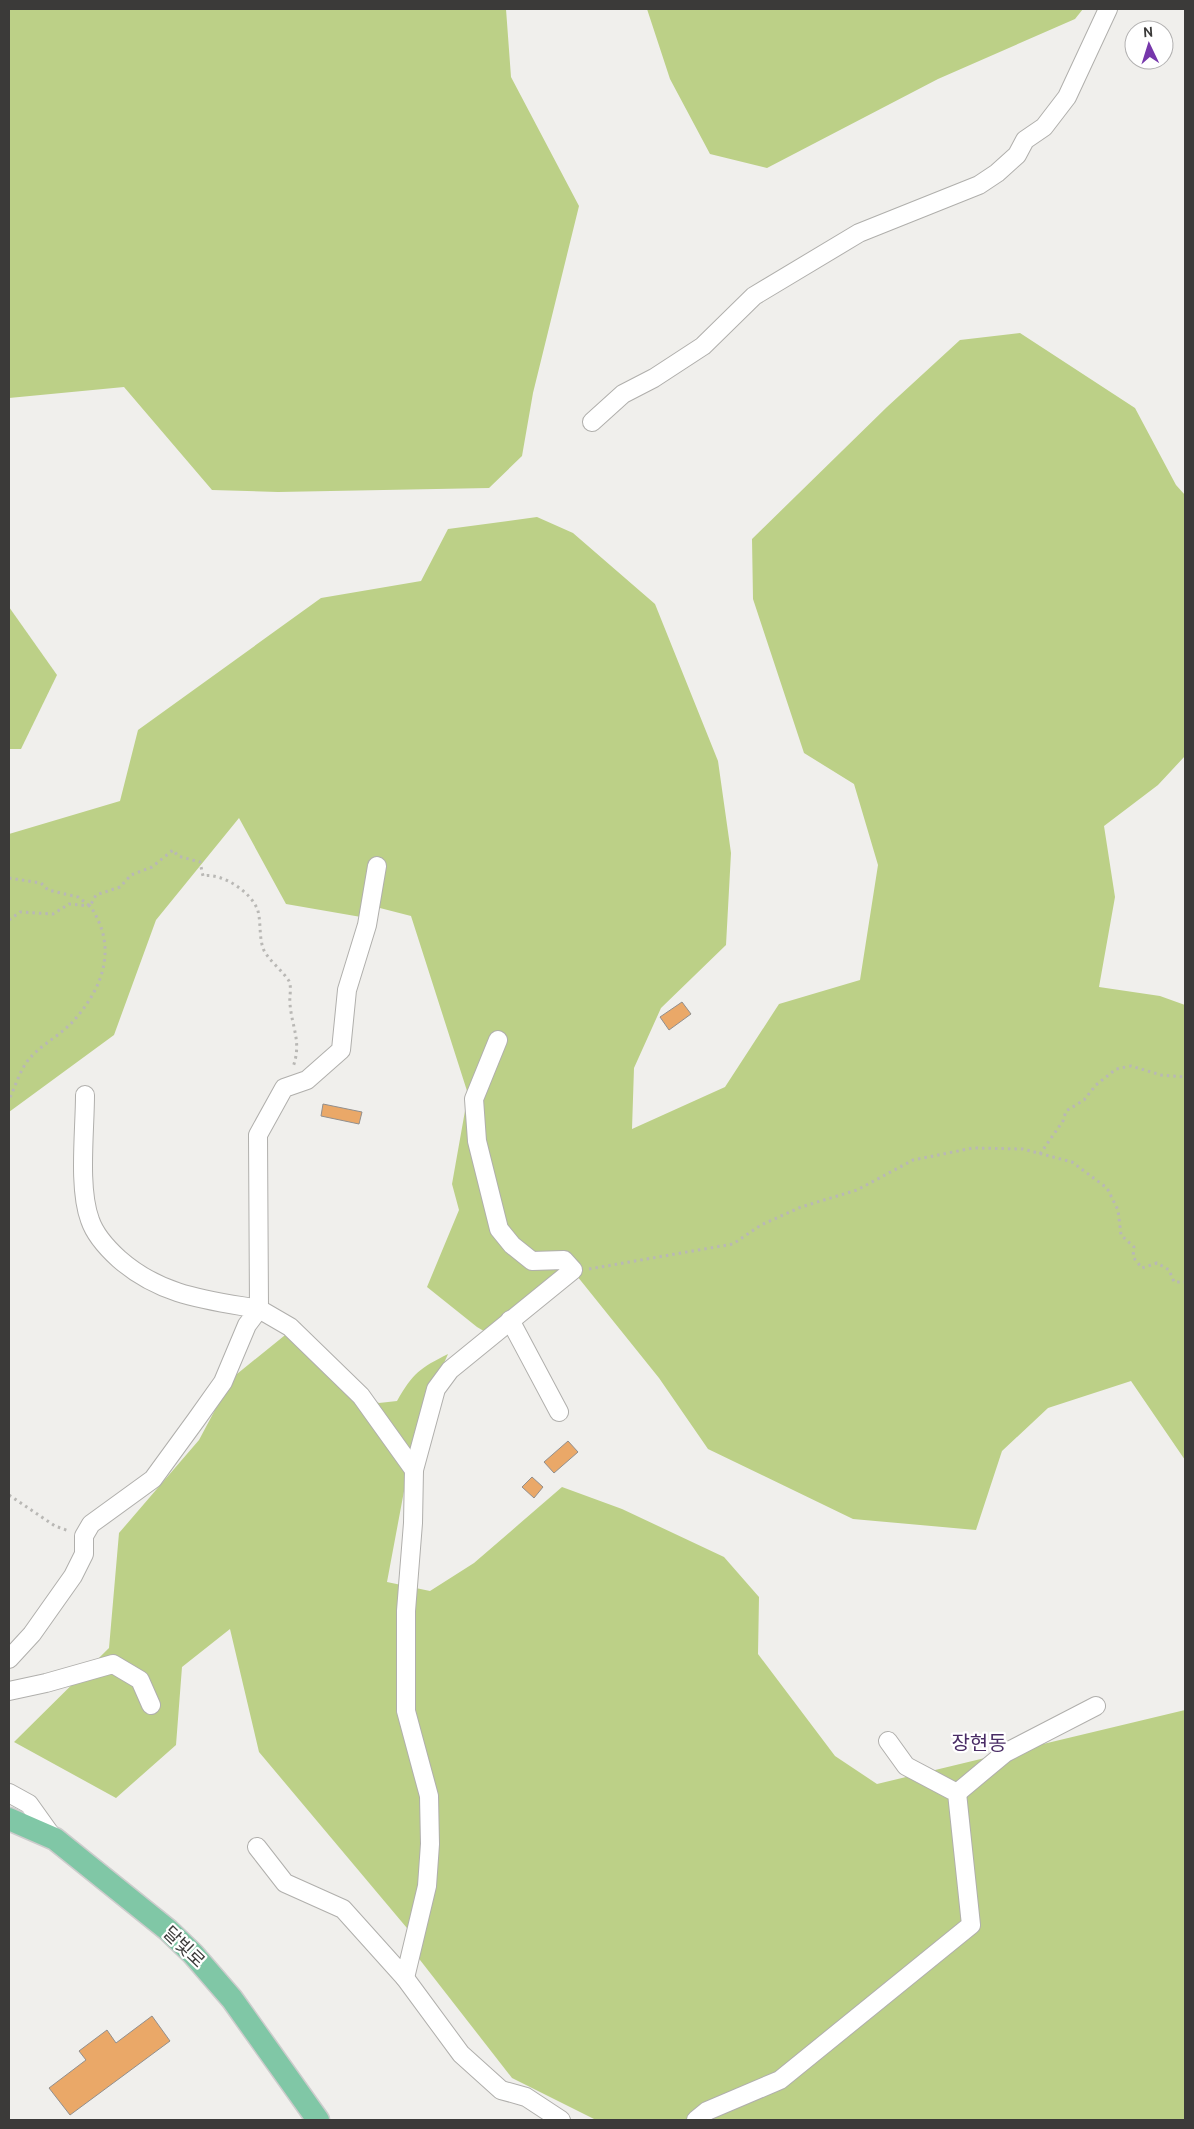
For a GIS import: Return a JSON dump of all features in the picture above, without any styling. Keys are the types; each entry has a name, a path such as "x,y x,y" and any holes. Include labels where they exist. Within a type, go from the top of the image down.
{"main road":[{"name":"달빛로","path":"9,1819 55,1839 168,1930 193,1954 232,1999 318,2120"}],"street":[{"path":"592,422 623,394 654,378 703,346 754,296 859,233 979,185 996,173 1017,155 1025,140 1044,127 1067,97 1108,9"},
{"path":"9,1659 32,1634 73,1576 84,1554 84,1536 91,1524 153,1479 222,1382 247,1325 259,1309 258,1135 284,1088 307,1080 341,1050 347,990 367,925 377,866"},
{"path":"405,1978 427,1886 430,1844 429,1796 406,1711 406,1611 414,1523 414,1470 436,1389 450,1370 573,1270 564,1260 532,1261 512,1245 499,1229 476,1141 474,1099 498,1040"},
{"path":"85,1095 84,1189 90,1220 108,1249 132,1270 154,1284 192,1297 259,1309 290,1327 361,1396 414,1470"},
{"path":"510,1320 559,1412"},
{"path":"9,1691 46,1683 113,1664 140,1680 151,1705"},
{"path":"957,1793 1005,1753 1096,1706"},
{"path":"888,1741 906,1766 957,1793"},
{"path":"696,2120 707,2111 780,2080 971,1925 957,1793"},
{"path":"9,1794 29,1804 55,1839"},
{"path":"257,1847 285,1883 343,1909 405,1978 446,2035 474,2066 501,2090 526,2097 561,2120"}],"path":[{"path":"90,906 96,895 120,886 131,875 152,867 173,850 178,856 200,862 202,876 209,875 220,878 239,889 254,902 263,950 281,968 290,984 289,998 291,1014 297,1034 297,1056 284,1088"},
{"path":"9,878 41,883 48,890 78,897 90,906 100,921 106,938 105,957 100,980 76,1018 29,1059 9,1100"},
{"path":"9,920 20,912 53,914 69,904 90,906"},
{"path":"1040,1154 1063,1122 1066,1111 1084,1100 1096,1085 1116,1069 1131,1066 1160,1075 1185,1076"},
{"path":"573,1270 604,1268 661,1255 733,1244 761,1225 801,1206 856,1190 913,1160 973,1148 1023,1150 1072,1162 1107,1188 1118,1210 1121,1235 1134,1247 1133,1257 1142,1268 1157,1263 1169,1270 1174,1282 1185,1282"},
{"path":"9,1495 55,1526 84,1536"}],"green space":[{"path":"9,9 506,9 511,77 579,206 533,393 522,456 489,488 278,492 212,490 124,387 9,398"},
{"path":"647,9 1083,9 1075,19 938,79 767,168 710,154 670,79"},
{"path":"1020,333 1135,408 1176,485 1185,495 1185,756 1158,785 1104,826 1115,897 1099,987 1160,996 1185,1005 1185,1460 1131,1381 1048,1408 1002,1451 976,1530 853,1519 708,1449 659,1378 573,1271 494,1337 477,1327 427,1287 459,1210 452,1184 468,1094 411,916 376,907 361,917 286,904 239,818 156,920 114,1035 9,1112 9,834 120,801 138,730 321,598 421,581 448,529 537,517 573,533 655,604 718,761 731,853 726,945 661,1008 634,1068 632,1129 725,1087 779,1004 860,980 878,865 854,784 804,753 753,599 752,539 887,407 960,340"},
{"path":"9,607 57,675 21,749 9,749"},
{"path":"300,1323 312,1350 349,1386 379,1403 397,1401 418,1372 430,1363 448,1354 416,1427 387,1582 430,1591 474,1563 562,1487 622,1509 724,1557 759,1597 758,1654 835,1756 877,1784 1185,1710 1185,2120 596,2120 512,2078 413,1951 417,1940 259,1752 230,1629 182,1667 176,1745 116,1798 14,1742 109,1648 119,1533 199,1440 232,1378"}],"building":[{"path":"682,1002 691,1014 669,1030 660,1017"},
{"path":"323,1104 362,1112 359,1124 321,1116"},
{"path":"568,1441 578,1452 554,1473 544,1462"},
{"path":"532,1477 543,1487 534,1498 522,1487"},
{"path":"152,2016 170,2041 70,2115 49,2088 86,2060 79,2051 107,2030 116,2043"}],"district":[{"name":"장현동","path":"979,1743"}]}
